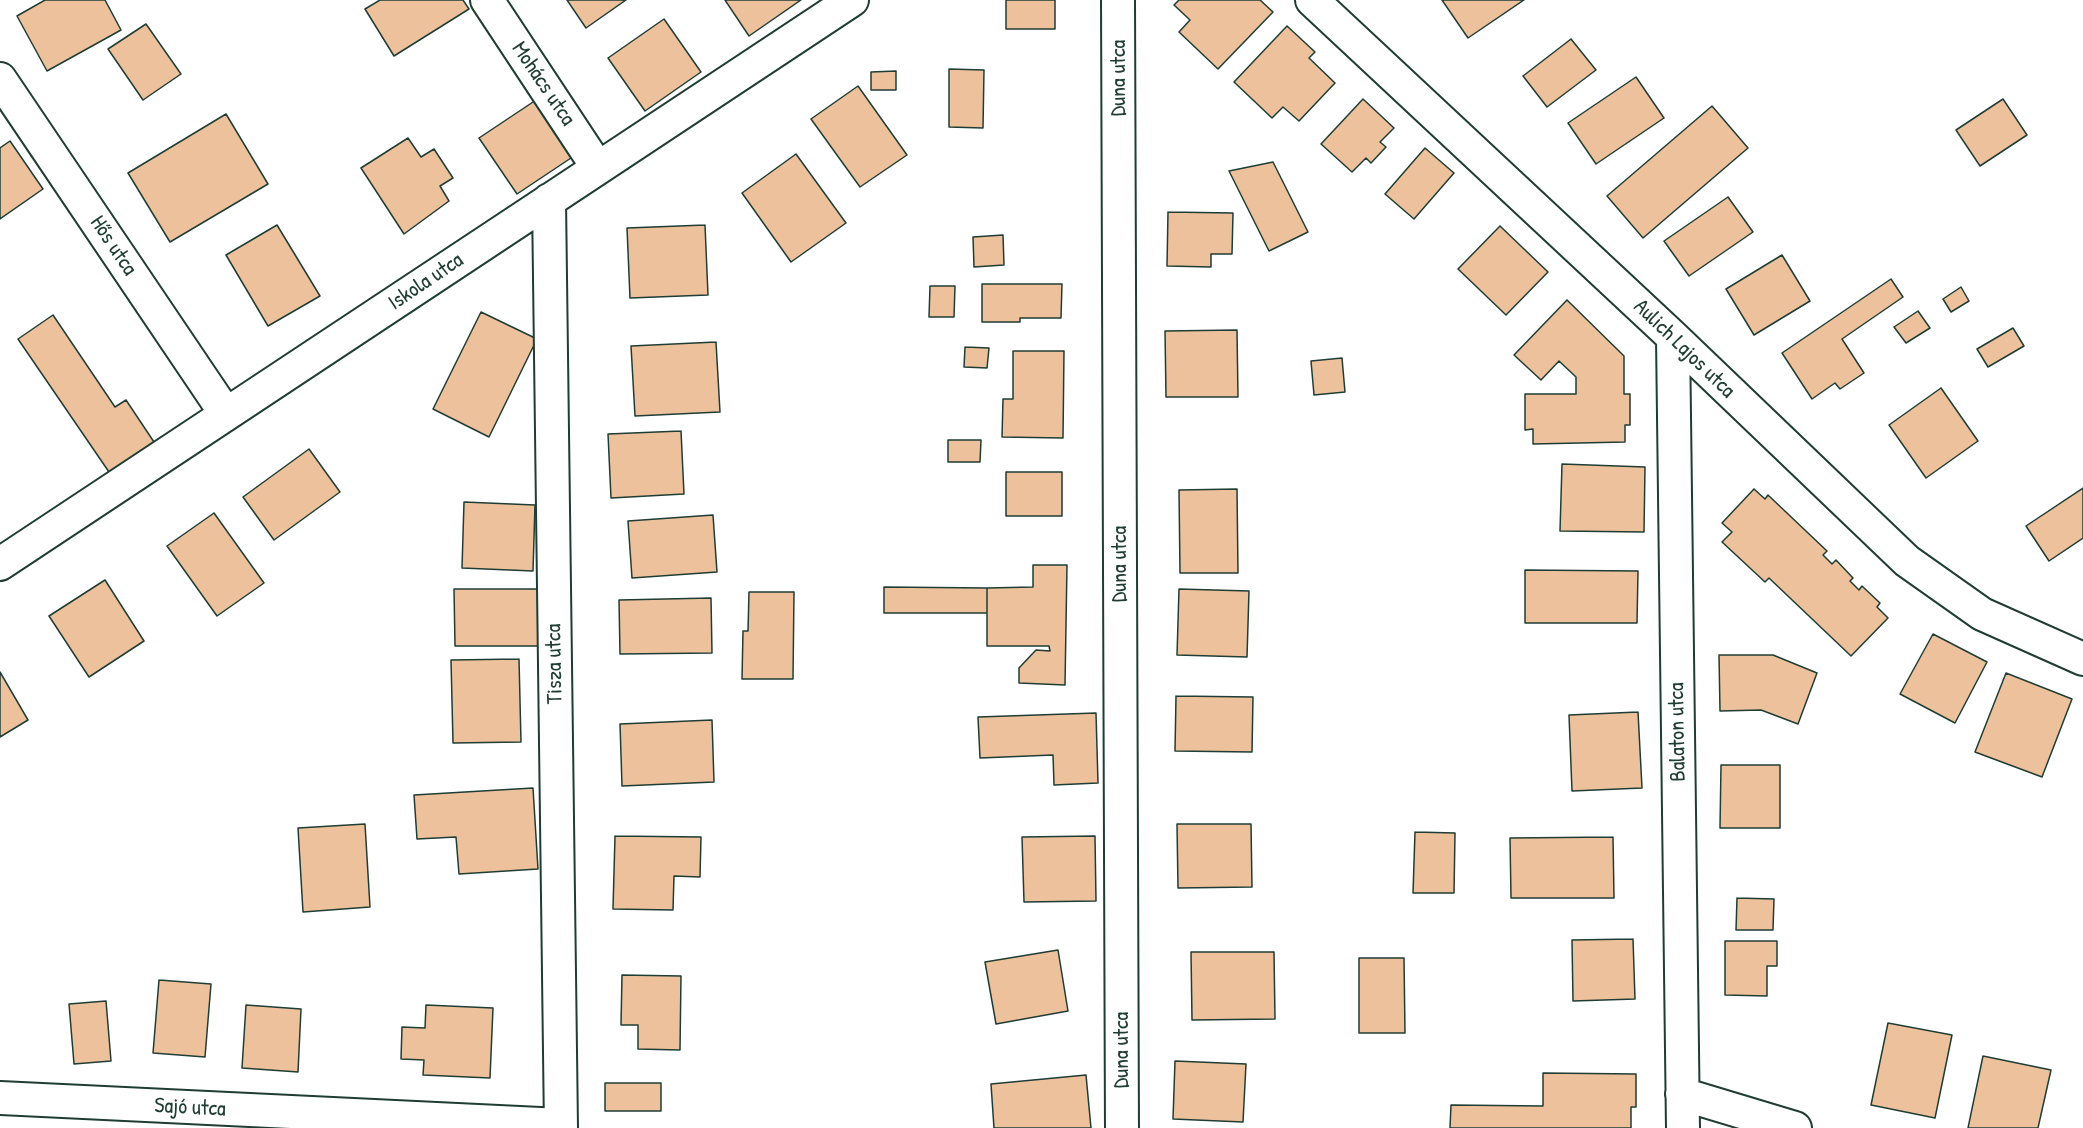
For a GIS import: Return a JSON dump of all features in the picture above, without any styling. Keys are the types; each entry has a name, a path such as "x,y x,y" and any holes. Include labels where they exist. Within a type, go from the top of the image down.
{"street":[{"name":"Mohács utca","path":"487,0 598,168"},
{"name":"Iskola utca","path":"0,564 852,0"},
{"name":"Duna utca","path":"1119,0 1122,1128"},
{"name":"Aulich Lajos utca","path":"1312,0 1673,337 1878,535 1922,573 1982,614 2083,659"},
{"name":"Hős utca","path":"0,79 226,414"},
{"name":"Tisza utca","path":"549,200 561,1127"},
{"name":"Balaton utca","path":"1673,337 1683,1128"},
{"path":"1682,1094 1795,1128"},
{"name":"Sajó utca","path":"0,1098 561,1127"}],"building":[{"path":"45,0 105,0 121,30 47,71 17,16"},
{"path":"380,0 463,0 469,9 394,56 365,9"},
{"path":"567,0 626,0 586,28"},
{"path":"725,0 801,0 749,36"},
{"path":"1006,0 1055,0 1055,29 1006,29"},
{"path":"1179,0 1260,0 1273,12 1218,69 1179,32 1190,20 1174,5"},
{"path":"1442,0 1524,0 1468,38"},
{"path":"664,19 701,72 645,111 608,58"},
{"path":"146,24 181,74 143,100 108,49"},
{"path":"1287,26 1315,52 1309,58 1335,83 1299,121 1283,107 1272,118 1234,82"},
{"path":"1571,39 1596,70 1547,107 1523,76"},
{"path":"949,69 984,70 983,128 949,127"},
{"path":"896,71 896,90 871,90 871,72"},
{"path":"1636,77 1664,118 1596,164 1568,123"},
{"path":"858,86 907,155 860,187 811,119"},
{"path":"1363,99 1394,128 1380,142 1386,147 1371,163 1366,158 1352,172 1321,144"},
{"path":"2003,99 2027,135 1980,166 1956,130"},
{"path":"536,100 574,156 517,194 479,138"},
{"path":"1712,106 1748,148 1643,238 1607,196"},
{"path":"226,114 268,184 170,242 128,173"},
{"path":"408,138 421,157 434,149 453,178 440,186 449,201 404,234 361,168"},
{"path":"10,141 43,189 0,219 0,148"},
{"path":"1425,148 1454,173 1414,219 1385,194"},
{"path":"796,154 846,223 791,262 742,193"},
{"path":"1273,162 1308,232 1269,251 1229,171"},
{"path":"1728,197 1753,232 1689,276 1664,241"},
{"path":"1168,212 1233,213 1232,254 1211,254 1211,267 1167,266"},
{"path":"277,225 320,296 268,326 226,255"},
{"path":"705,225 708,295 630,298 627,228"},
{"path":"1500,226 1548,272 1506,315 1458,269"},
{"path":"1003,235 1004,265 974,267 973,237"},
{"path":"1782,255 1810,301 1754,335 1726,289"},
{"path":"1891,279 1903,297 1842,339 1864,373 1840,389 1835,383 1812,399 1782,353"},
{"path":"982,284 1062,284 1061,318 1020,318 1020,322 982,322"},
{"path":"930,286 955,286 954,317 929,317"},
{"path":"1961,287 1969,301 1951,312 1943,299"},
{"path":"1567,300 1624,356 1624,394 1630,394 1630,425 1625,425 1625,442 1533,444 1533,429 1525,430 1525,394 1576,394 1576,377 1559,361 1541,380 1514,355"},
{"path":"1918,311 1930,328 1906,343 1894,327"},
{"path":"481,312 537,339 489,437 433,409"},
{"path":"53,315 115,407 126,400 154,442 109,472 18,339"},
{"path":"2013,328 2024,346 1988,367 1977,349"},
{"path":"1237,330 1238,397 1166,397 1165,331"},
{"path":"716,342 720,412 635,416 631,346"},
{"path":"965,347 989,348 987,368 964,367"},
{"path":"1013,351 1064,351 1063,438 1002,437 1003,399 1013,399"},
{"path":"1342,358 1345,392 1314,395 1311,361"},
{"path":"1941,388 1978,441 1926,478 1889,425"},
{"path":"681,431 684,494 611,498 608,434"},
{"path":"948,440 981,440 980,462 948,462"},
{"path":"309,449 340,492 274,540 243,497"},
{"path":"1562,464 1645,467 1644,532 1560,531"},
{"path":"1006,472 1062,472 1062,516 1006,516"},
{"path":"2083,488 2083,538 2049,561 2026,526"},
{"path":"1237,489 1238,573 1180,573 1179,490"},
{"path":"1754,489 1765,499 1768,495 1827,551 1823,555 1832,564 1836,560 1853,578 1850,581 1859,590 1862,586 1880,603 1877,607 1888,618 1851,656 1769,578 1765,582 1722,542 1732,532 1722,523"},
{"path":"464,502 535,505 533,571 462,568"},
{"path":"214,513 264,583 217,616 167,546"},
{"path":"713,515 717,572 632,578 628,521"},
{"path":"1033,565 1067,565 1065,685 1019,683 1019,668 1036,650 1050,651 1049,646 987,646 987,588 1033,587"},
{"path":"1525,570 1638,571 1637,623 1525,623"},
{"path":"105,580 144,641 89,677 49,616"},
{"path":"884,587 987,588 987,613 884,613"},
{"path":"454,589 538,589 538,646 455,646"},
{"path":"1179,589 1249,591 1247,657 1177,655"},
{"path":"749,592 794,592 793,679 742,679 743,631 748,631"},
{"path":"711,598 712,653 620,654 619,600"},
{"path":"1933,634 1987,662 1955,723 1900,694"},
{"path":"1719,655 1773,655 1817,673 1798,724 1761,710 1720,711"},
{"path":"519,659 521,742 453,743 451,660"},
{"path":"0,672 28,720 0,737"},
{"path":"2006,673 2072,699 2042,777 1975,752"},
{"path":"1176,696 1253,697 1252,752 1175,751"},
{"path":"1638,712 1642,788 1572,791 1569,715"},
{"path":"1096,713 1098,783 1054,785 1053,755 980,758 978,717"},
{"path":"712,720 714,782 622,786 620,724"},
{"path":"1721,765 1780,765 1780,828 1720,828"},
{"path":"533,788 538,869 459,874 456,837 417,839 414,795"},
{"path":"365,824 370,907 303,912 298,828"},
{"path":"1177,824 1251,824 1252,887 1178,888"},
{"path":"1415,832 1455,833 1454,893 1413,893"},
{"path":"615,836 701,837 700,877 674,876 673,910 613,909"},
{"path":"1095,836 1096,901 1024,902 1022,837"},
{"path":"1613,837 1614,898 1511,898 1510,838"},
{"path":"1737,898 1774,899 1773,930 1736,930"},
{"path":"1633,939 1635,999 1573,1001 1572,940"},
{"path":"1725,941 1777,941 1777,966 1767,966 1767,996 1725,995"},
{"path":"1058,950 1068,1011 996,1024 985,962"},
{"path":"1191,952 1274,952 1275,1019 1192,1020"},
{"path":"1359,958 1404,958 1405,1033 1359,1033"},
{"path":"622,975 681,976 680,1050 638,1049 638,1025 621,1025"},
{"path":"159,980 211,984 205,1057 153,1053"},
{"path":"106,1001 111,1061 74,1064 69,1004"},
{"path":"246,1005 301,1009 298,1072 242,1068"},
{"path":"426,1005 493,1008 490,1078 423,1075 424,1060 401,1059 402,1027 425,1028"},
{"path":"1888,1023 1952,1035 1935,1118 1871,1105"},
{"path":"1983,1056 2051,1070 2038,1128 1968,1128"},
{"path":"1175,1061 1246,1064 1243,1122 1173,1119"},
{"path":"1543,1073 1636,1074 1636,1107 1631,1107 1631,1128 1450,1128 1451,1105 1543,1106"},
{"path":"1086,1075 1091,1128 994,1128 991,1084"},
{"path":"605,1083 661,1083 661,1111 605,1111"}]}
